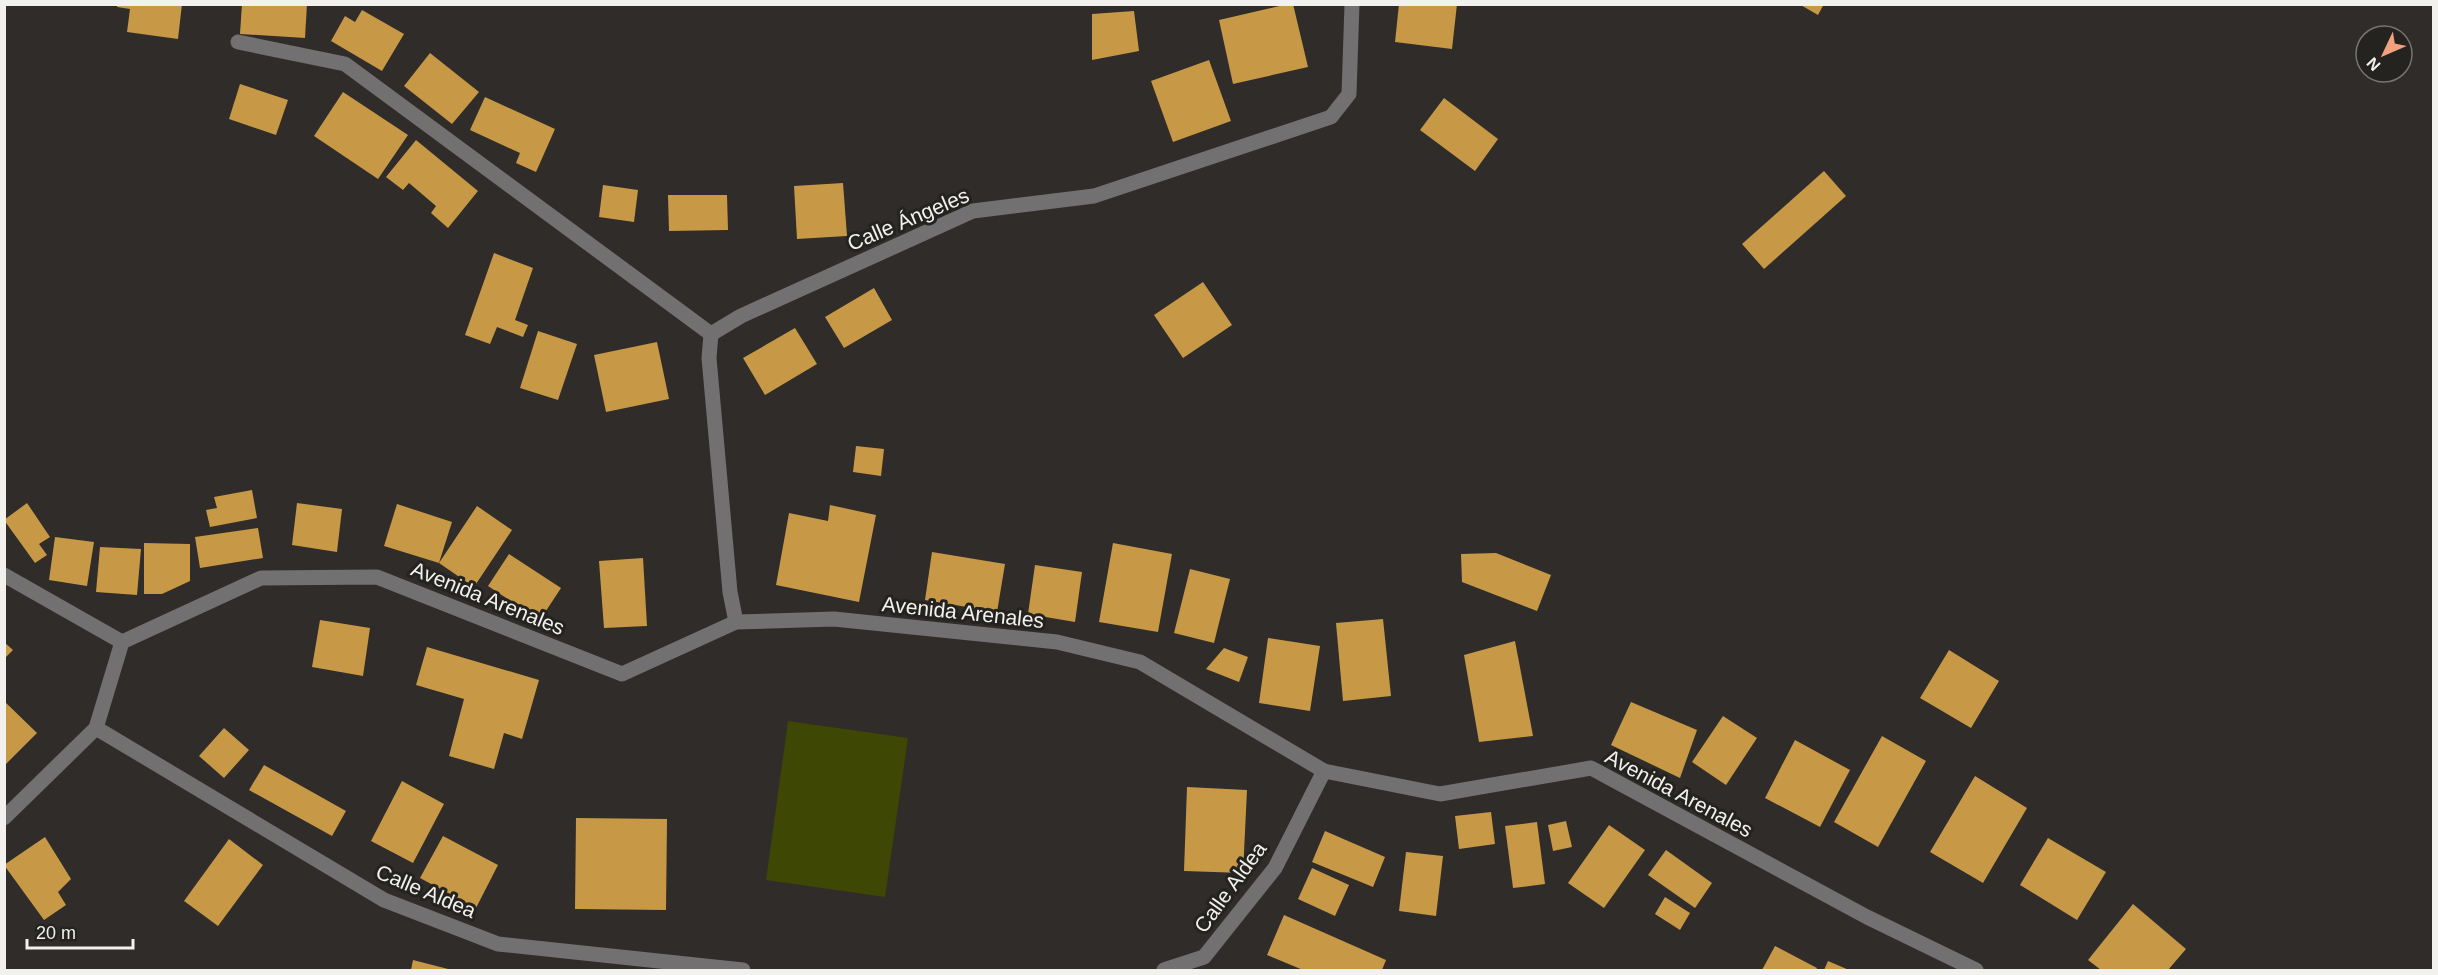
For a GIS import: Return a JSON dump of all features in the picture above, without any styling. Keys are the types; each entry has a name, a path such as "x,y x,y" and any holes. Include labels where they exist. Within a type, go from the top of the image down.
{"street":[{"name":"Calle Ángeles","path":"711,334 741,316 973,211 1094,196 1331,117 1349,94 1352,4"},
{"path":"238,42 345,64 711,334 709,358 730,592 736,622"},
{"path":"4,575 122,642 96,728 4,818"},
{"name":"Avenida Arenales","path":"122,642 261,578 377,577 622,674 736,622 834,619 1057,642 1140,662 1324,771 1440,794 1591,768 1867,917 1976,970"},
{"name":"Calle Aldea","path":"96,728 384,900 498,944 743,970"},
{"name":"Calle Aldea","path":"1164,970 1204,957 1275,868 1324,771"}],"green space":[{"path":"788,721 908,738 885,897 766,880"}],"building":[{"path":"117,4 182,4 178,39 127,32 130,9 117,7"},
{"path":"242,4 307,4 305,38 240,34"},
{"path":"1293,4 1308,67 1233,84 1219,20"},
{"path":"1399,4 1457,4 1452,49 1395,42"},
{"path":"1799,4 1824,4 1818,15"},
{"path":"362,10 404,34 382,71 331,41 345,16 355,22"},
{"path":"1134,11 1139,51 1092,60 1092,14"},
{"path":"430,53 479,92 452,124 404,86"},
{"path":"1209,60 1231,121 1173,142 1151,81"},
{"path":"240,84 288,100 276,135 229,119"},
{"path":"343,92 408,135 378,179 314,136"},
{"path":"485,97 555,129 536,172 516,163 520,153 470,130"},
{"path":"1444,98 1498,139 1475,171 1420,130"},
{"path":"416,140 478,191 448,228 431,213 436,206 409,183 403,190 386,177"},
{"path":"1824,171 1846,196 1764,269 1742,244"},
{"path":"843,183 847,236 797,239 794,186"},
{"path":"603,185 638,190 634,222 599,217"},
{"path":"668,195 727,195 728,230 669,231"},
{"path":"494,253 533,268 515,320 528,325 523,337 497,327 490,344 465,335"},
{"path":"1203,282 1232,325 1183,358 1154,315"},
{"path":"874,288 892,320 844,348 825,317"},
{"path":"795,328 817,364 765,395 743,358"},
{"path":"538,331 577,344 558,400 520,388"},
{"path":"657,342 669,399 606,412 594,355"},
{"path":"856,446 884,449 881,476 853,472"},
{"path":"252,490 257,518 210,527 206,510 217,508 214,497"},
{"path":"27,503 50,537 39,544 47,555 35,563 4,520"},
{"path":"297,503 342,509 337,552 292,545"},
{"path":"397,504 452,522 439,563 384,546"},
{"path":"830,505 876,515 859,602 776,585 789,513 828,521"},
{"path":"477,506 512,530 474,587 439,563"},
{"path":"258,528 263,558 200,568 195,537"},
{"path":"55,537 94,542 87,586 49,580"},
{"path":"144,543 190,544 190,581 162,594 144,594"},
{"path":"1113,543 1172,554 1158,632 1099,622"},
{"path":"100,547 141,549 137,595 96,592"},
{"path":"932,552 1005,564 997,612 925,600"},
{"path":"1496,553 1551,575 1537,611 1462,582 1461,554"},
{"path":"509,554 561,588 540,620 488,586"},
{"path":"643,558 647,626 604,628 599,561"},
{"path":"1035,565 1082,572 1075,622 1028,614"},
{"path":"1190,569 1230,579 1214,643 1174,633"},
{"path":"1383,619 1391,696 1343,701 1336,623"},
{"path":"320,620 370,628 363,676 312,667"},
{"path":"1268,638 1320,646 1310,711 1259,703"},
{"path":"1515,641 1533,736 1479,742 1464,655"},
{"path":"4,642 13,650 4,659"},
{"path":"427,647 539,680 522,739 504,733 494,769 449,756 464,699 416,685"},
{"path":"1224,648 1248,657 1239,682 1206,669"},
{"path":"1949,650 1999,681 1971,728 1920,698"},
{"path":"4,701 37,733 4,766"},
{"path":"1631,702 1697,730 1680,778 1611,745"},
{"path":"1723,716 1757,738 1726,785 1692,762"},
{"path":"224,728 249,750 224,778 199,756"},
{"path":"1882,736 1926,761 1878,847 1834,822"},
{"path":"1795,740 1850,770 1820,827 1765,798"},
{"path":"264,765 346,811 332,836 249,790"},
{"path":"1975,776 2027,808 1983,883 1930,852"},
{"path":"402,781 444,804 413,863 371,841"},
{"path":"1187,787 1247,790 1243,873 1184,871"},
{"path":"1491,812 1495,844 1459,849 1455,816"},
{"path":"576,818 667,819 666,910 575,909"},
{"path":"1566,821 1572,847 1553,851 1548,825"},
{"path":"1537,822 1545,884 1513,888 1505,826"},
{"path":"1609,825 1645,850 1604,908 1568,883"},
{"path":"1325,831 1385,857 1373,887 1312,862"},
{"path":"443,836 498,865 476,908 420,878"},
{"path":"45,837 71,879 58,892 66,905 44,920 4,865"},
{"path":"2048,838 2106,872 2077,920 2020,885"},
{"path":"229,839 263,865 218,926 184,901"},
{"path":"1666,850 1712,883 1695,908 1648,875"},
{"path":"1406,852 1443,856 1436,916 1399,911"},
{"path":"1312,868 1349,885 1335,916 1298,899"},
{"path":"1665,897 1690,913 1680,930 1655,914"},
{"path":"2133,904 2186,949 2168,970 2101,970 2088,960"},
{"path":"1284,915 1386,960 1382,970 1303,970 1267,955"},
{"path":"1775,946 1817,968 1816,970 1762,970"},
{"path":"413,960 452,970 411,970"},
{"path":"1828,961 1849,970 1824,970"}]}
